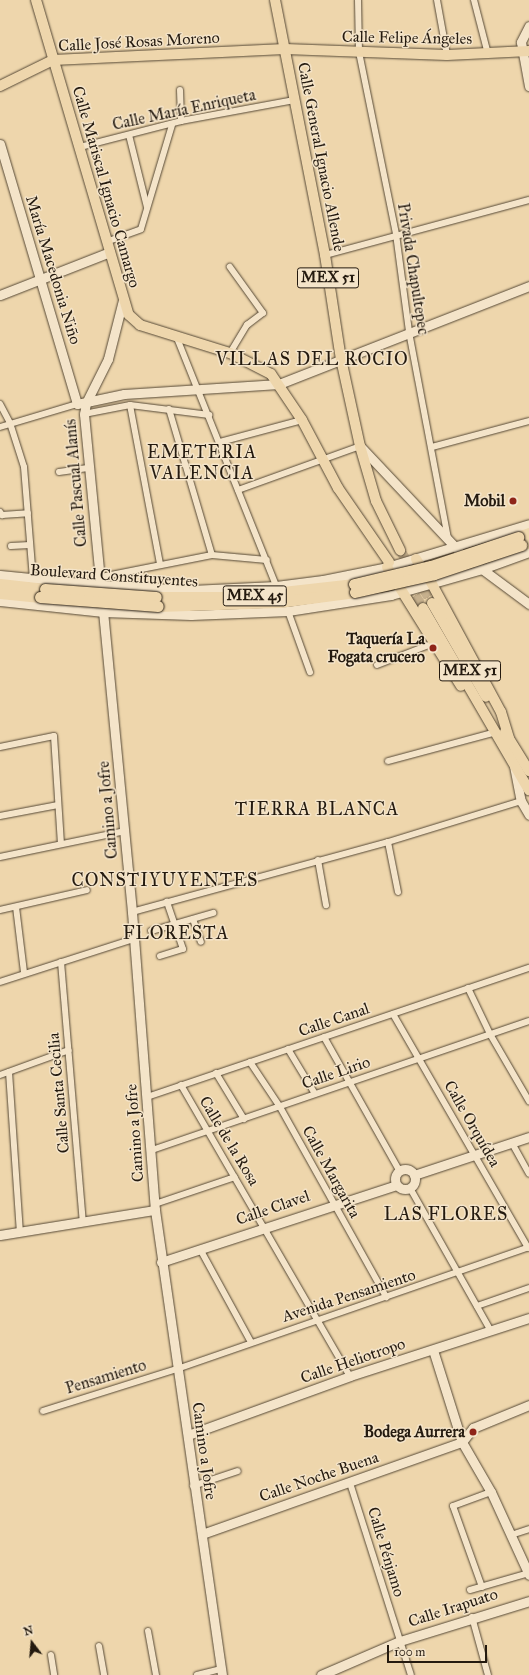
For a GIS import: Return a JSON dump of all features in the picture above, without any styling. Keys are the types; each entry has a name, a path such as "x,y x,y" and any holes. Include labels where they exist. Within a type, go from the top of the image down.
{"highway":[{"name":"Boulevard Constituyentes","path":"0,584 132,596 238,597 278,594 322,589 387,577 459,557 529,533"},
{"name":"Boulevard Constituyentes","path":"0,593 151,606 279,602 389,586 471,562 529,542"}],"main road":[{"name":"Calle Mariscal Ignacio Camargo","path":"38,0 123,300 108,358 82,403"},
{"name":"Calle General Ignacio Allende","path":"275,0 325,255 341,359 360,446 376,501 400,550"},
{"path":"529,26 521,42 525,52 529,86"},
{"name":"Calle Felipe Ángeles","path":"284,49 447,55 525,52"},
{"name":"Calle José Rosas Moreno","path":"0,86 54,60 284,49"},
{"name":"María Macedonia Niño","path":"0,144 41,279 82,403"},
{"path":"0,296 110,252"},
{"path":"82,403 124,394 279,384 529,286"},
{"path":"123,300 134,321 177,338 230,353 265,369 279,384 302,420 338,488 388,564 402,592 434,644 472,704 487,717"},
{"name":"Calle Pascual Alanís","path":"82,403 101,581"},
{"path":"360,446 451,544 529,604"},
{"path":"0,575 57,581 101,581 190,590 276,586 323,580 388,564 416,559 451,544 529,524"},
{"path":"0,601 104,612 191,615 288,611 402,592 482,569 529,552"},
{"path":"416,559 432,584 501,712 509,738"},
{"path":"51,607 59,595 57,581"},
{"name":"Camino a Jofre","path":"101,581 125,831 152,1150 155,1207 161,1262 188,1435 193,1486 202,1534 221,1672"},
{"name":"MEX 51","path":"529,771 428,606 487,717 529,790"},
{"path":"512,761 521,801 529,814"},
{"path":"414,1175 529,1137"},
{"path":"399,1170 410,1170 414,1175 415,1180 410,1188 400,1188 396,1185 395,1174 399,1170"},
{"name":"Calle Clavel","path":"161,1262 334,1204 396,1185"},
{"path":"0,1235 83,1223 155,1207"},
{"name":"Calle Heliotropo","path":"188,1435 350,1376 529,1318"},
{"path":"433,1350 462,1442 491,1492 529,1573"},
{"name":"Calle Noche Buena","path":"202,1534 350,1483 462,1442 473,1428 529,1405"},
{"name":"Calle Irapuato","path":"321,1675 335,1673 400,1641 472,1617 529,1601"}],"street":[{"name":"Privada Chapultepec","path":"358,0 359,52 396,234 409,332 451,544"},
{"path":"437,0 447,55"},
{"path":"474,0 488,54"},
{"path":"180,90 181,121"},
{"name":"Calle María Enriqueta","path":"80,147 129,134 172,125 181,121 294,100"},
{"path":"106,242 141,229 172,125"},
{"path":"129,134 147,208"},
{"path":"325,255 396,234 529,200"},
{"path":"230,267 263,313 247,325 230,353"},
{"path":"177,338 220,442 276,586"},
{"path":"0,427 82,403"},
{"path":"0,404 10,423 24,467 33,578"},
{"path":"84,414 130,405 209,415"},
{"path":"130,405 160,564"},
{"path":"169,409 212,554"},
{"path":"220,442 302,420"},
{"path":"432,447 529,421"},
{"path":"238,490 360,446"},
{"path":"58,472 88,468"},
{"path":"0,512 2,515 28,512"},
{"path":"11,546 30,545"},
{"path":"101,581 160,564 212,554 267,560"},
{"path":"288,611 310,672"},
{"path":"377,665 434,644"},
{"path":"388,761 496,732"},
{"path":"0,747 54,736 61,844"},
{"path":"132,912 388,842 521,801"},
{"path":"0,816 58,805"},
{"path":"0,857 125,831"},
{"path":"388,842 398,892"},
{"path":"318,860 326,905"},
{"path":"0,910 87,890"},
{"path":"160,956 183,949 167,902"},
{"path":"16,907 24,972"},
{"path":"151,931 213,913"},
{"path":"193,919 201,942"},
{"path":"0,982 24,972 61,962 133,938"},
{"name":"Calle Santa Cecilia","path":"61,962 83,1223"},
{"name":"Calle Canal","path":"147,1097 529,968"},
{"path":"468,988 490,1034 529,1101"},
{"name":"Calle Orquídea","path":"393,1014 476,1155 528,1248"},
{"name":"Calle Lirio","path":"152,1150 207,1130 280,1107 418,1057 528,1023"},
{"path":"324,1037 399,1170"},
{"path":"288,1049 315,1094"},
{"path":"0,1075 69,1050"},
{"name":"Calle Margarita","path":"250,1062 280,1107 386,1297"},
{"path":"9,1072 20,1232"},
{"path":"216,1073 244,1118"},
{"name":"Calle de la Rosa","path":"181,1085 350,1376"},
{"path":"512,1143 529,1174"},
{"path":"155,1207 235,1177"},
{"path":"410,1188 491,1331"},
{"name":"Avenida Pensamiento","path":"177,1369 251,1342 528,1248"},
{"path":"200,1249 251,1342"},
{"path":"477,1306 529,1288"},
{"name":"Pensamiento","path":"43,1411 177,1369"},
{"path":"193,1486 238,1471"},
{"name":"Calle Pénjamo","path":"350,1483 411,1675"},
{"path":"482,1587 454,1506 491,1492"},
{"path":"511,1535 529,1529"},
{"path":"470,1590 529,1573"},
{"path":"472,1617 488,1675"},
{"path":"148,1631 156,1675"},
{"path":"99,1646 104,1675"},
{"path":"51,1655 54,1675"},
{"path":"197,1675 221,1672"}],"tunnel":[{"path":"400,550 432,603"},
{"path":"407,583 423,608"}],"place":[{"name":"Mobil","path":"513,501"},
{"name":"Taquería La Fogata crucero","path":"433,648"},
{"name":"Bodega Aurrera","path":"473,1432"}],"district":[{"name":"VILLAS DEL ROCIO","path":"312,359"},
{"name":"EMETERIA VALENCIA","path":"202,463"},
{"name":"TIERRA BLANCA","path":"317,809"},
{"name":"CONSTIYUYENTES","path":"165,880"},
{"name":"FLORESTA","path":"176,933"},
{"name":"LAS FLORES","path":"446,1214"}]}
